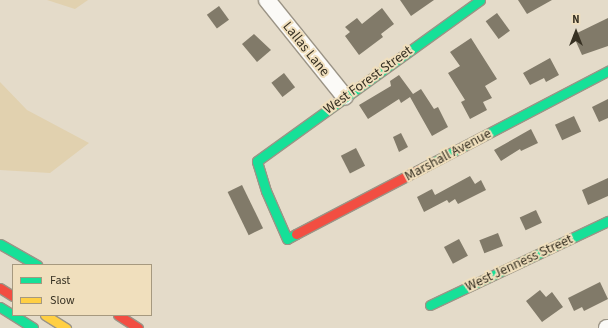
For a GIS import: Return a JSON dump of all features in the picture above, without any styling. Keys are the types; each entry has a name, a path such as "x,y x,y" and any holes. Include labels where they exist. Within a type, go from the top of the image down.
{"main road":[{"name":"West Forest Street","path":"257,160 478,1"},
{"name":"Marshall Avenue","path":"257,160 266,191 288,239 608,71"},
{"name":"West Jenness Street","path":"430,306 608,221"},
{"path":"0,244 35,264"},
{"path":"0,288 12,295"},
{"path":"0,307 12,315"},
{"path":"14,316 33,328"},
{"path":"47,316 66,328"},
{"path":"120,316 138,328"}],"street":[{"name":"Lallas Lane","path":"266,0 345,97"}],"shaded area":[{"path":"47,0 88,0 75,9"},
{"path":"0,82 27,110 89,143 50,173 0,170"}],"building":[{"path":"400,0 434,0 411,16"},
{"path":"518,0 552,0 527,14"},
{"path":"219,6 229,20 217,29 207,15"},
{"path":"382,8 394,24 381,34 383,37 359,55 345,36 350,32 345,27 357,18 362,24"},
{"path":"497,13 510,31 499,39 486,21"},
{"path":"608,18 608,46 582,55 573,35"},
{"path":"254,34 271,50 257,62 242,44"},
{"path":"471,38 497,79 485,86 492,98 483,102 487,110 470,119 461,102 465,100 448,73 460,66 450,52"},
{"path":"550,58 559,75 546,82 544,78 530,85 523,73"},
{"path":"284,73 295,87 282,97 271,83"},
{"path":"399,75 413,94 421,89 434,109 438,107 448,127 432,136 410,97 401,103 399,99 368,119 359,105 391,86 390,81"},
{"path":"608,99 608,118 599,122 592,107"},
{"path":"574,116 581,131 562,140 555,125"},
{"path":"531,129 538,143 521,151 520,149 501,161 494,150"},
{"path":"401,133 408,147 399,152 393,137"},
{"path":"356,148 365,166 350,174 341,156"},
{"path":"470,176 475,184 481,180 486,190 458,204 455,199 449,203 447,200 424,212 417,197 432,189 435,195"},
{"path":"608,178 608,196 588,205 582,190"},
{"path":"242,185 263,228 249,235 228,192"},
{"path":"536,210 542,223 526,230 520,218"},
{"path":"498,233 503,246 484,253 479,240"},
{"path":"459,239 468,256 453,264 444,247"},
{"path":"600,282 608,299 584,311 582,307 574,311 568,298"},
{"path":"540,290 546,297 552,292 563,307 542,322 526,301"}],"traffic: fast":[{"path":"296,234 287,239 266,191 257,161 480,0"},
{"path":"424,167 608,71"},
{"path":"430,305 608,221"},
{"path":"0,244 35,264"},
{"path":"0,307 12,315"},
{"path":"14,316 33,328"}],"traffic: slow":[{"path":"47,316 66,328"}],"traffic: jam":[{"path":"296,234 424,167"},
{"path":"0,288 12,295"},
{"path":"120,316 138,328"}]}
